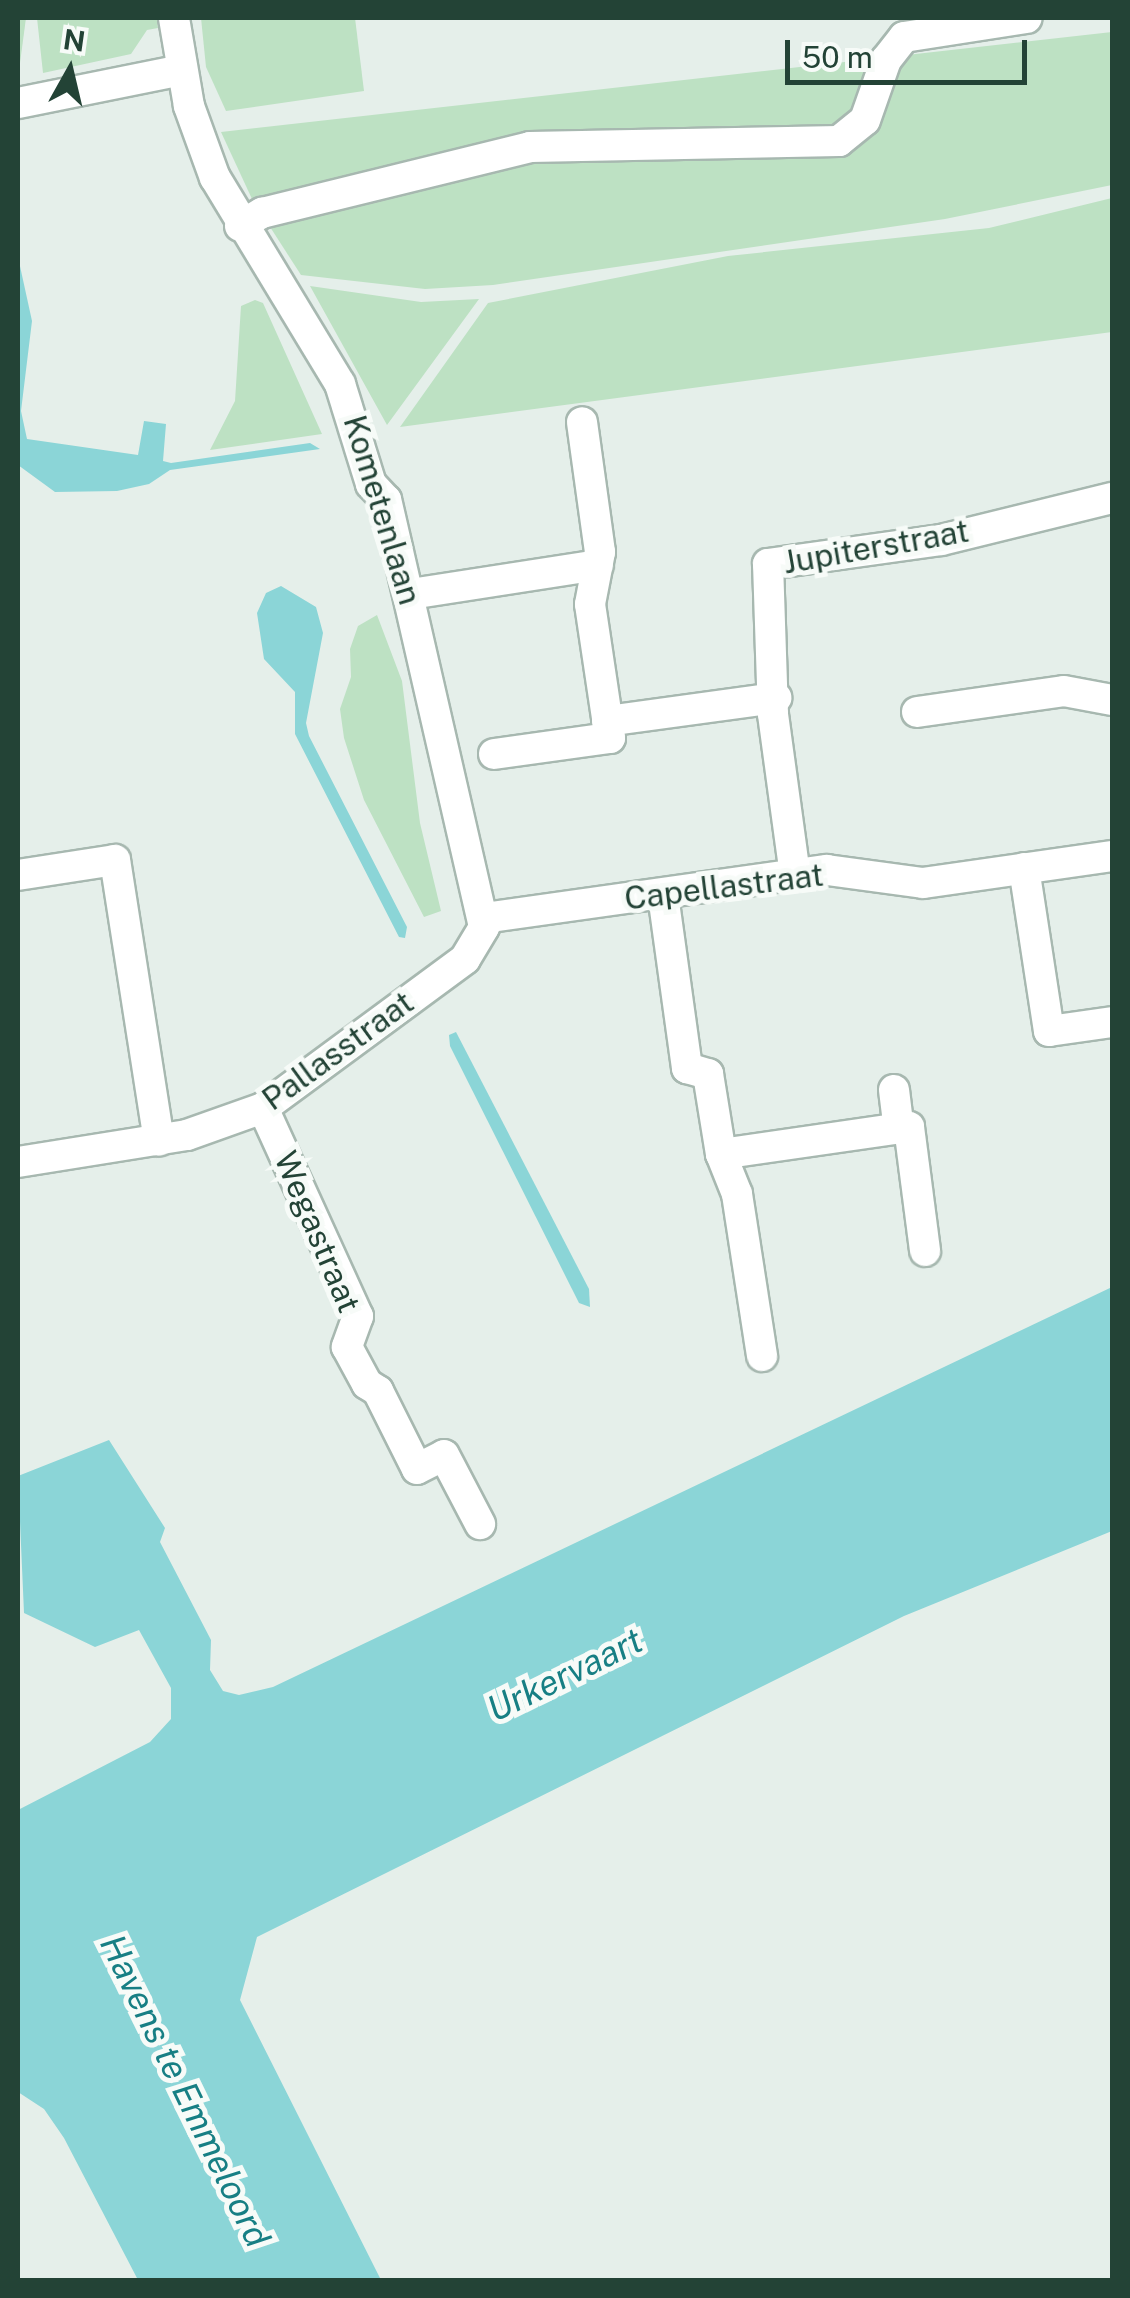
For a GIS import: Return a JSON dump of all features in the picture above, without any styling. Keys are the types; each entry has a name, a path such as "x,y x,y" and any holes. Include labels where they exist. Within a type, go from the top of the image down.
{"street":[{"name":"Kometenlaan","path":"174,18 182,70 208,161 240,226 340,384 371,484 386,500 484,918"},
{"path":"240,226 273,210 530,147 840,142 864,120 886,60 904,37 1027,18"},
{"path":"18,103 182,70"},
{"path":"494,754 610,738 590,604 598,565 582,422"},
{"name":"Jupiterstraat","path":"796,875 776,698 768,564 941,540 1112,498"},
{"path":"410,594 598,565"},
{"path":"918,712 1064,690 1112,700"},
{"path":"608,720 776,698"},
{"name":"Capellastraat","path":"484,918 827,870 923,882 1112,856"},
{"path":"18,875 115,860 158,1140"},
{"path":"1024,868 1049,1031 1112,1022"},
{"path":"663,895 687,1068 708,1074 720,1154 737,1194 762,1356"},
{"name":"Pallasstraat","path":"18,1162 158,1140 263,1108 464,959 481,938 484,918"},
{"path":"894,1090 900,1128"},
{"name":"Wegastraat","path":"263,1108 358,1316 347,1346 360,1372 378,1391 418,1469 444,1456 480,1524"},
{"path":"720,1154 909,1127 925,1250"}],"green space":[{"path":"18,18 26,18 18,78"},
{"path":"37,18 157,18 158,28 147,30 131,54 43,73"},
{"path":"201,18 355,18 364,91 226,111 206,67"},
{"path":"1112,32 1112,185 945,219 493,285 425,289 301,275 252,199 221,132"},
{"path":"1112,198 1112,332 400,427 488,303 728,256 989,228"},
{"path":"310,286 421,302 479,299 387,425"},
{"path":"255,300 263,303 322,434 210,450 235,401 241,306"},
{"path":"377,615 402,681 420,823 441,911 424,917 364,800 344,738 340,709 351,677 350,649 358,626"}],"water":[{"path":"18,257 32,321 21,411 27,439 138,455 144,421 166,424 163,461 171,463 310,443 320,449 170,470 149,484 117,491 55,492 18,465"},
{"path":"281,586 316,607 323,633 306,723 309,736 407,927 405,938 399,937 295,734 295,692 264,659 257,613 266,593"},
{"path":"456,1032 589,1289 590,1307 579,1303 450,1046 449,1035"},
{"path":"1112,1287 1112,1531 904,1616 257,1937 240,2000 381,2280 138,2280 64,2138 44,2109 18,2092 18,1810 150,1742 171,1719 171,1688 139,1630 95,1647 24,1613 18,1476 109,1440 165,1528 160,1542 211,1640 210,1670 223,1691 239,1695 273,1687"}],"water label":[{"name":"Urkervaart","path":"565,1675"},
{"name":"Havens te Emmeloord","path":"185,2091"}]}
